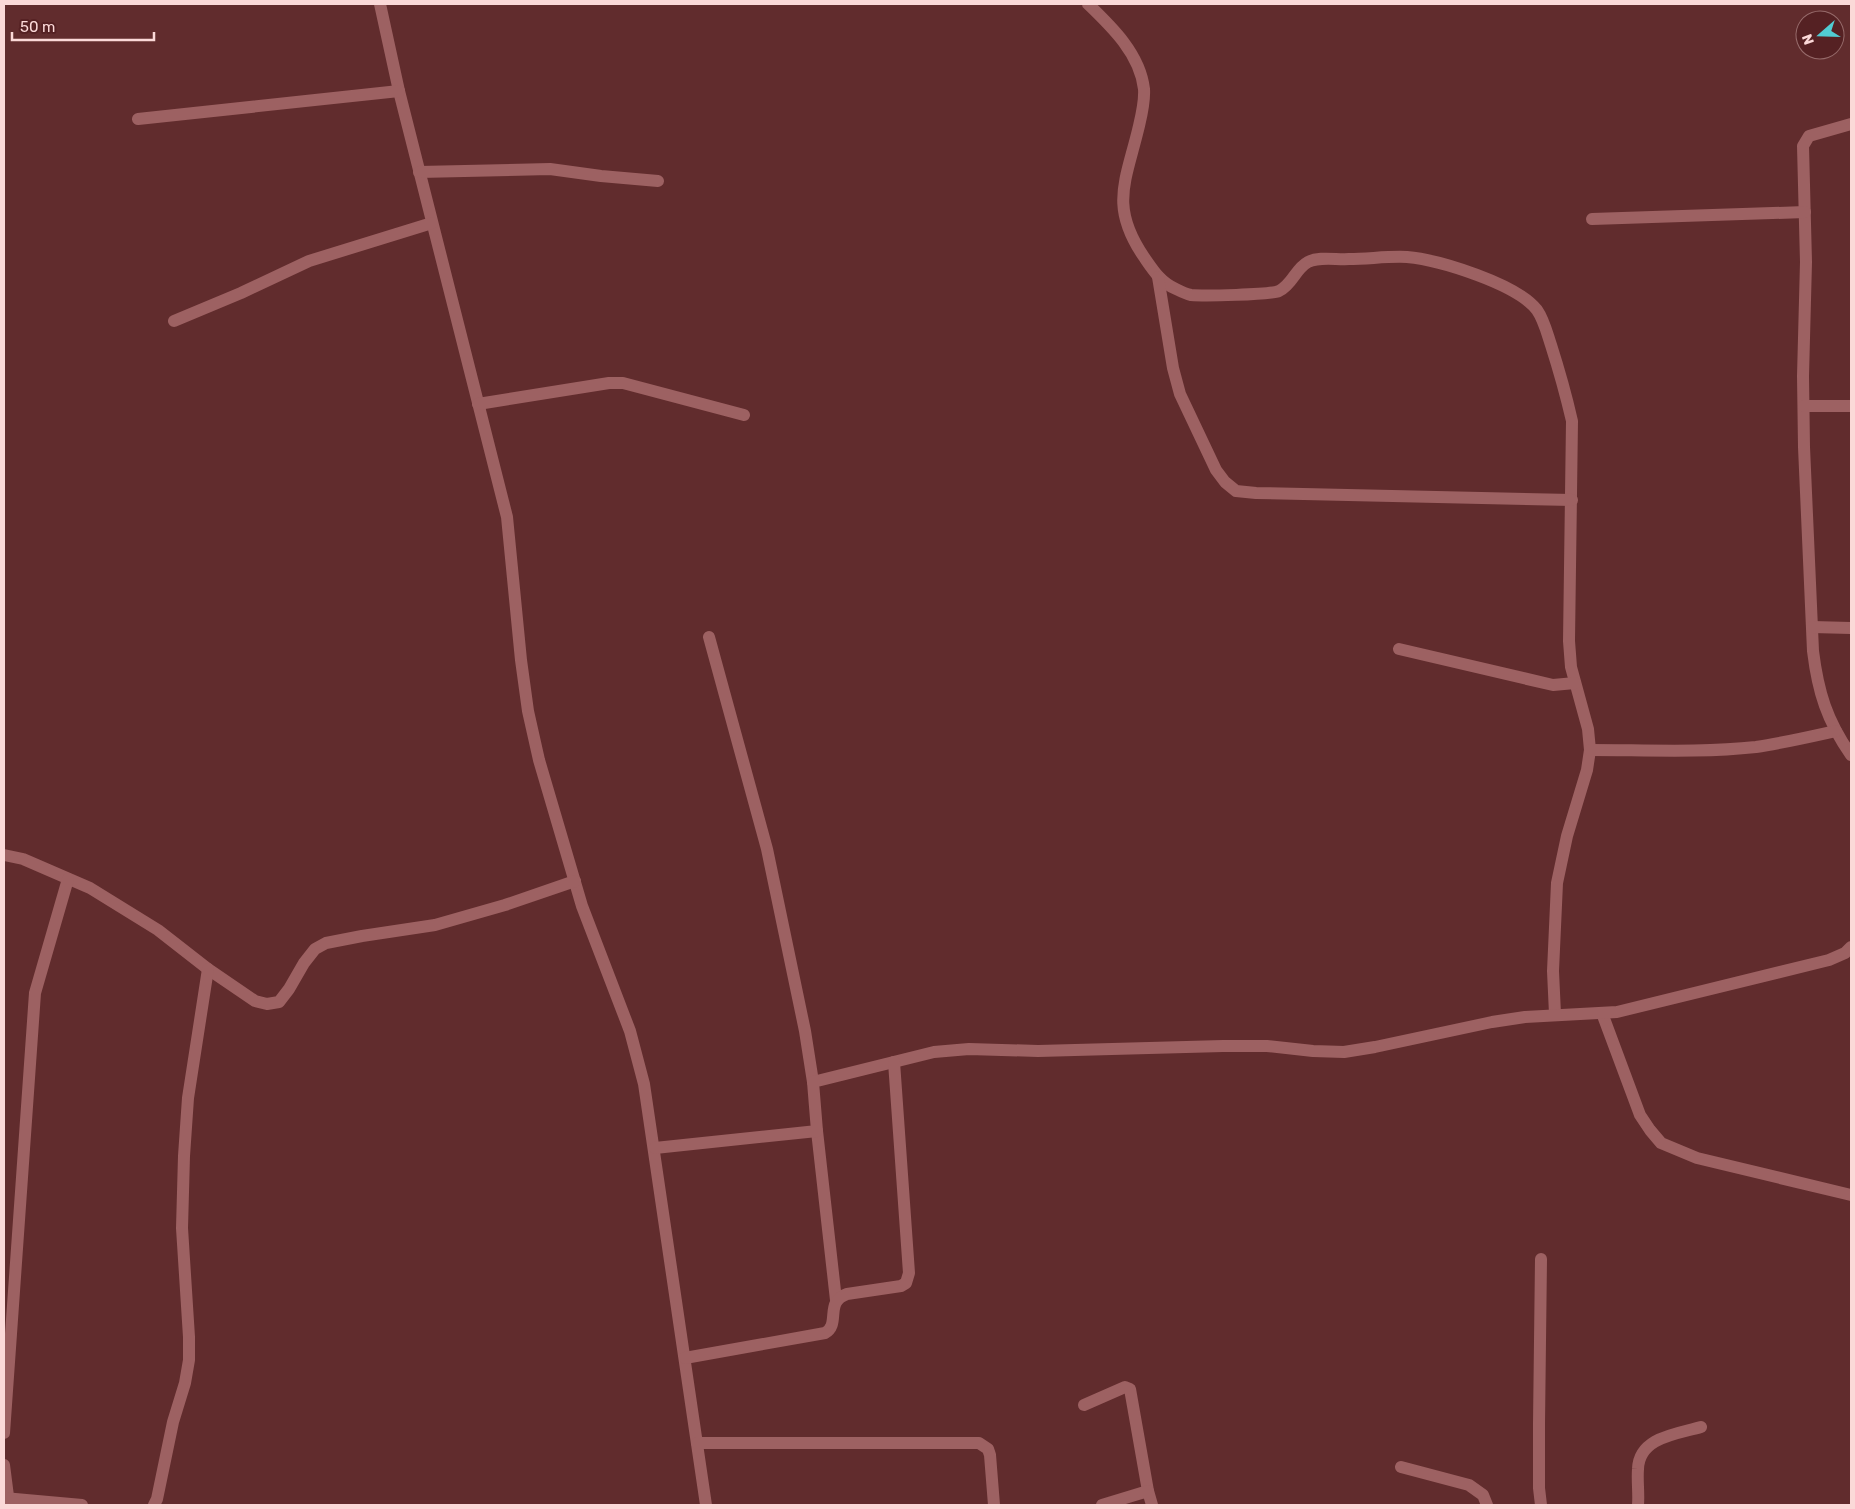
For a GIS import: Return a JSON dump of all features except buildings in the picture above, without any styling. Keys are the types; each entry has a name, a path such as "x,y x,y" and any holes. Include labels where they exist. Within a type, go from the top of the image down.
{"street":[{"path":"380,4 399,91 506,516 528,711 540,760 582,906 630,1031 644,1084 655,1148 706,1505"},
{"path":"1088,4 1132,52 1141,75 1144,90 1143,108 1123,190 1122,210 1128,229 1158,277 1174,288 1191,295 1262,294 1277,292 1291,283 1298,270 1308,262 1322,259 1407,257 1464,271 1500,284 1523,297 1536,310 1543,322 1567,397 1572,421 1568,641 1571,667 1588,729 1590,750 1587,770 1567,836 1557,883 1553,971 1555,1014"},
{"path":"138,119 399,91"},
{"path":"1851,124 1809,136 1803,146 1806,262 1804,406 1813,651 1817,683 1824,706 1836,731 1851,755"},
{"path":"419,172 550,169 658,181"},
{"path":"1592,219 1805,212"},
{"path":"174,321 309,262 432,223"},
{"path":"1158,277 1173,368 1180,394 1216,470 1236,491 1572,500"},
{"path":"478,404 610,383 623,383 744,415"},
{"path":"1804,406 1851,406"},
{"path":"1812,627 1851,628"},
{"path":"685,1358 825,1333 830,1331 836,1300 806,1031 767,849 709,637"},
{"path":"1399,649 1553,684 1575,683"},
{"path":"1590,750 1720,750 1801,739 1836,731"},
{"path":"4,855 23,859 90,888 158,930 208,969 255,1001 267,1004 279,1002 290,989 304,963 315,949 326,943 435,925 575,881"},
{"path":"4,1433 35,993 68,879"},
{"path":"813,1082 934,1052 969,1049 1048,1051 1267,1046 1344,1052 1492,1022 1555,1014 1602,1013 1647,1005 1829,960 1845,953 1851,948"},
{"path":"154,1505 157,1499 173,1422 185,1382 188,1360 189,1337 182,1228 184,1156 188,1098 208,969"},
{"path":"1602,1013 1640,1114 1661,1143 1697,1158 1851,1195"},
{"path":"836,1300 840,1296 847,1294 901,1286 909,1279 894,1062"},
{"path":"655,1148 817,1131"},
{"path":"1540,1505 1541,1259"},
{"path":"1084,1405 1125,1387 1130,1388 1152,1505"},
{"path":"1638,1505 1639,1457 1645,1448 1655,1441 1701,1427"},
{"path":"697,1443 979,1443 988,1449 990,1455 994,1505"},
{"path":"4,1465 7,1500 82,1505"},
{"path":"1401,1467 1469,1485 1482,1494 1487,1505"},
{"path":"1102,1505 1148,1491"}]}
